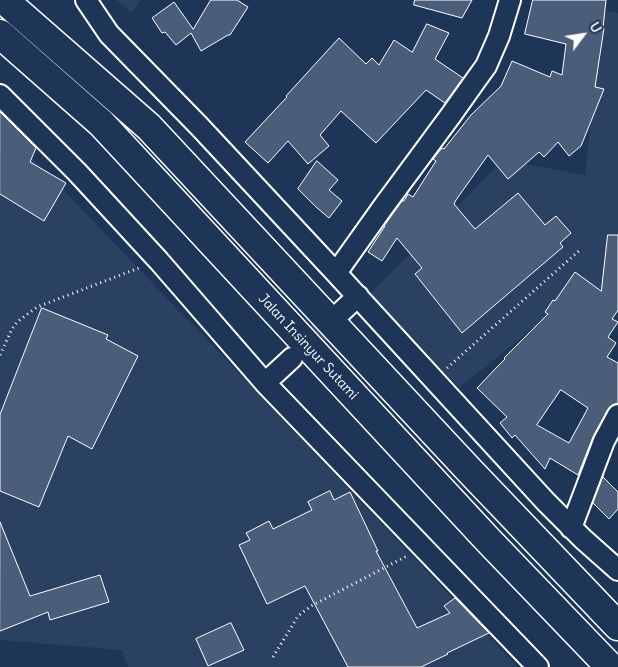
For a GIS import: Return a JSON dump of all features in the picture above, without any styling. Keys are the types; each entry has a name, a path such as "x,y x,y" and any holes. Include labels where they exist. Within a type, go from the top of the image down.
{"highway":[{"path":"4,0 149,127 469,470 618,626"},
{"name":"Jalan Insinyur Sutami","path":"0,34 101,123 487,539 610,667"}],"street":[{"path":"86,0 109,34 199,126 358,296 546,502 571,528 618,570"},
{"path":"336,273 382,206 486,66 499,36 510,0"},
{"path":"0,95 76,172 159,261 265,383 538,667"},
{"path":"341,312 358,296"},
{"path":"265,383 292,358"},
{"path":"571,528 604,441 618,415"}],"path":[{"path":"434,380 581,249"},
{"path":"0,355 17,322 37,307 159,261"},
{"path":"273,658 302,612 423,548"}],"shaded area":[{"path":"116,0 141,0 132,13"},
{"path":"591,9 618,13 618,299 600,355 538,324 459,388 370,294 503,160 585,175 593,101"},
{"path":"0,124 518,667 128,667 122,650 0,640"}],"building":[{"path":"211,0 237,0 248,7 230,35 201,51 191,33 176,45 165,32 162,33 152,18 174,2 193,29"},
{"path":"415,0 472,0 462,18 414,5"},
{"path":"533,0 606,0 604,28 595,87 604,89 581,146 569,156 558,142 544,157 539,152 508,179 488,155 456,200 454,204 475,229 518,193 545,225 556,216 571,233 560,243 563,247 462,333 415,274 422,268 397,238 382,261 368,252 402,201 404,201 408,194 413,197 436,161 433,159 442,148 444,149 471,115 501,86 512,61 550,77 552,71 562,75 566,44 525,34"},
{"path":"427,24 449,33 435,59 463,78 445,103 426,90 376,143 341,111 320,135 329,146 308,164 288,141 268,163 245,142 339,38 366,64 372,58 379,65 394,40 412,52"},
{"path":"0,112 36,148 30,162 66,183 44,221 0,194"},
{"path":"317,161 338,180 329,190 342,201 329,218 298,189"},
{"path":"608,235 618,235 618,310 612,319 618,322 608,337 616,343 607,357 618,363 618,403 608,409 593,437 578,475 550,458 545,469 515,435 512,438 500,423 507,417 477,388 548,314 545,312 575,272 601,291","holes":["561,390 588,408 569,443 537,425"]},
{"path":"42,308 108,335 106,339 138,356 92,449 68,436 39,507 0,491 0,415"},
{"path":"603,477 618,492 618,509 609,519 593,503"},
{"path":"330,491 334,500 350,492 378,551 376,551 417,628 450,613 444,606 455,598 489,633 421,667 348,667 305,586 267,604 239,545 250,540 246,533 269,521 273,529 312,510 308,502"},
{"path":"0,522 30,596 100,575 109,602 50,620 48,612 0,631"},
{"path":"231,623 244,650 208,666 196,639"}],"tunnel":[{"path":"296,354 341,312"}]}
